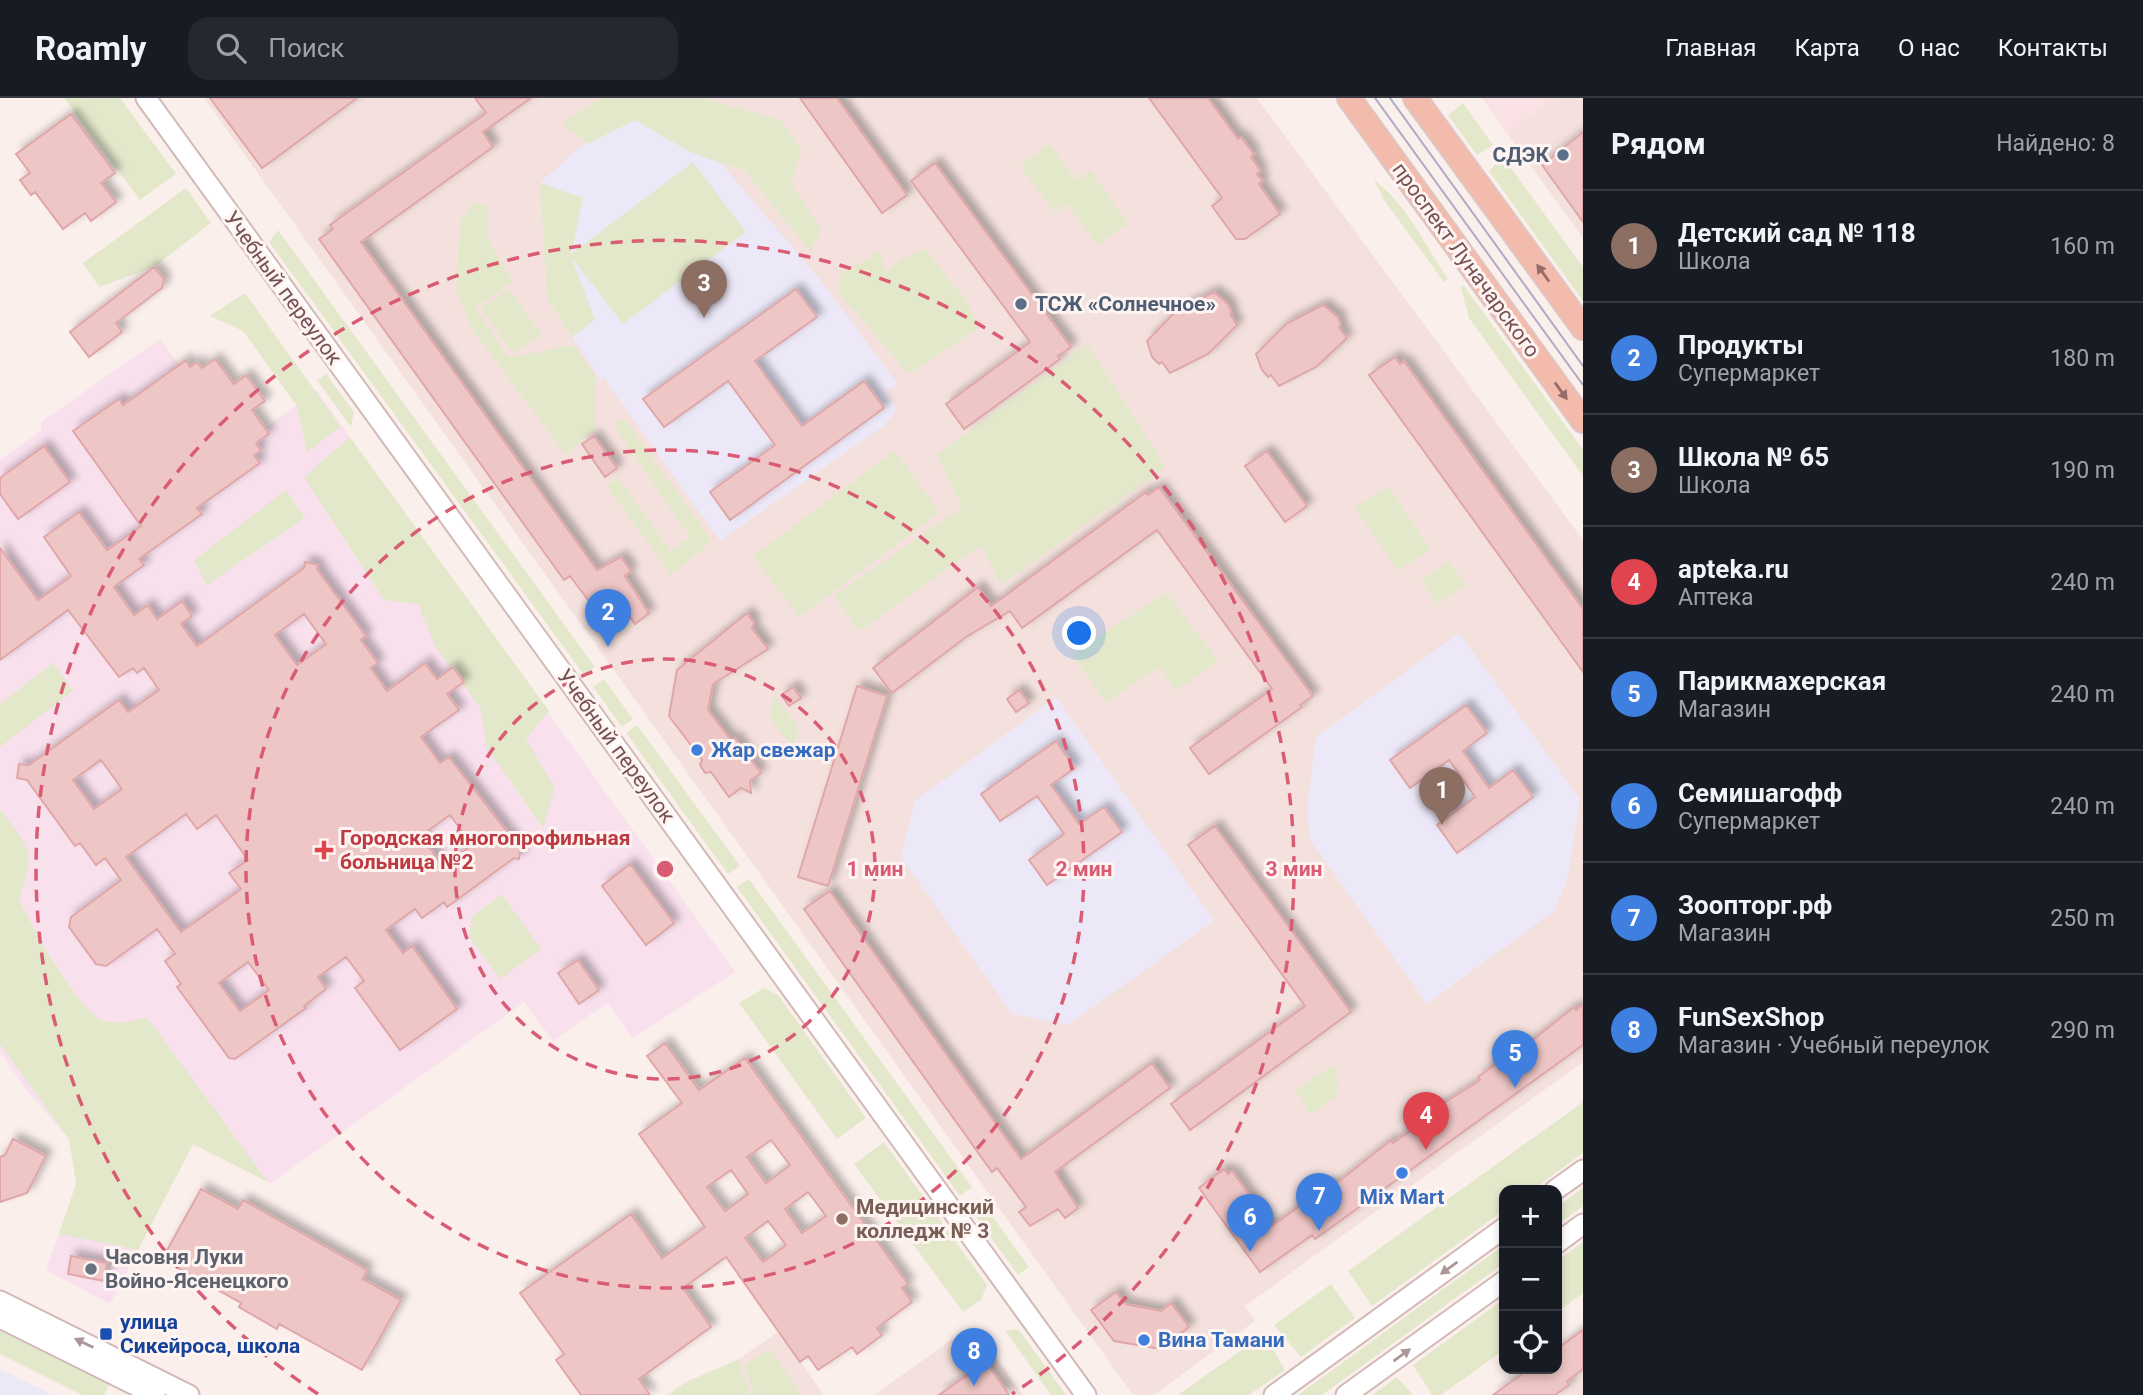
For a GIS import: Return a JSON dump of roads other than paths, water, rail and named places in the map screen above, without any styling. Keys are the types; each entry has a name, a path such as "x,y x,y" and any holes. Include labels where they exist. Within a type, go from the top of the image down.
{"main road":[{"name":"проспект Луначарского","path":"1349,98 1583,421"},
{"path":"1415,98 1583,328"}],"street":[{"name":"Учебный переулок","path":"146,98 1086,1395"},
{"path":"1562,1185 1583,1170"},
{"path":"1562,1239 1583,1224"},
{"path":"1274,1395 1499,1232"},
{"path":"1346,1395 1499,1285"},
{"path":"0,1301 189,1395"},
{"path":"0,1318 155,1395"}],"tram line":[{"path":"1375,98 1583,385"},
{"path":"1390,98 1583,366"}],"place":[{"name":"СДЭК","path":"1563,155"},
{"name":"ТСЖ «Солнечное»","path":"1021,304"},
{"name":"Школа № 65","path":"704,318"},
{"name":"Продукты","path":"608,647"},
{"name":"Жар свежар","path":"697,750"},
{"name":"Детский сад № 118","path":"1442,825"},
{"name":"Городская многопрофильная больница №2","path":"324,850"},
{"name":"Парикмахерская","path":"1515,1088"},
{"name":"apteka.ru","path":"1426,1150"},
{"name":"Mix Mart","path":"1402,1173"},
{"name":"Медицинский колледж № 3","path":"842,1219"},
{"name":"Зоопторг.рф","path":"1319,1231"},
{"name":"Семишагофф","path":"1250,1252"},
{"name":"Часовня Луки Войно-Ясенецкого","path":"91,1269"},
{"name":"улица Сикейроса, школа","path":"106,1334"},
{"name":"Вина Тамани","path":"1144,1340"},
{"name":"FunSexShop","path":"974,1386"}]}
